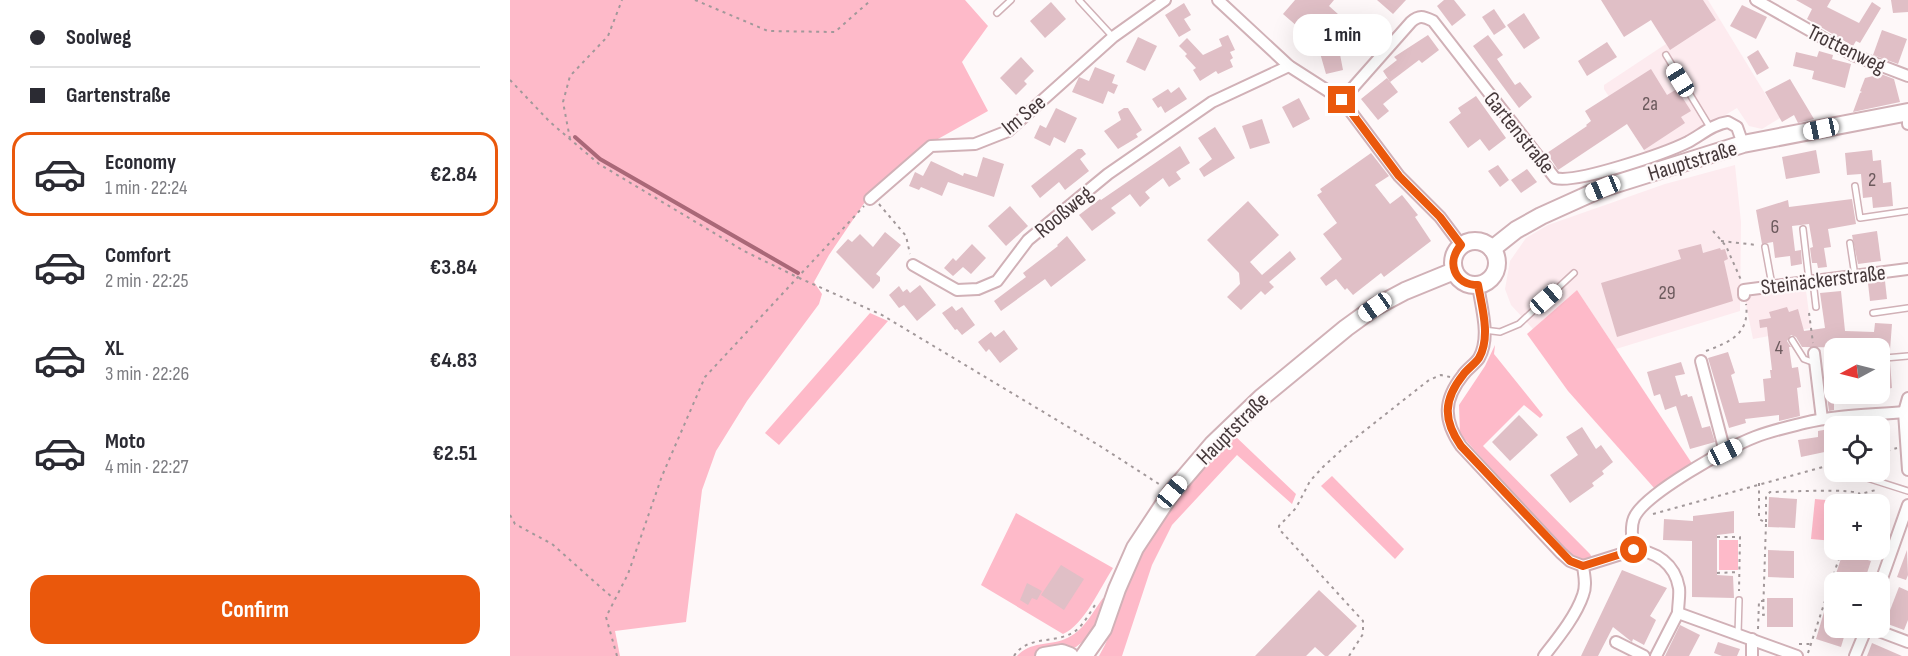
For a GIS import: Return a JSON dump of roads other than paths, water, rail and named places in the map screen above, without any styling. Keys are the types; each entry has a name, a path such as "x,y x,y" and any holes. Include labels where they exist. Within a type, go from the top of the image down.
{"main road":[{"name":"Hauptstraße","path":"1492,249 1516,230 1571,201 1603,188 1743,144 1908,112"},
{"path":"1479,241 1492,249 1497,260 1494,273 1485,283 1478,285 1466,283 1457,276 1454,271 1453,257 1461,245 1479,241"},
{"name":"Hauptstraße","path":"1084,656 1103,629 1117,589 1136,548 1172,492 1213,444 1310,356 1375,307 1405,291 1454,271"},
{"path":"1044,656 1062,653 1070,656"}],"street":[{"name":"Im See","path":"872,198 931,146 975,144 1008,131 1113,37 1165,0"},
{"path":"1218,0 1289,66 1342,100 1399,176 1440,217 1461,245"},
{"name":"Trottenweg","path":"1756,0 1853,55 1908,76"},
{"name":"Gartenstraße","path":"1342,100 1411,22 1423,16 1433,21 1555,178 1589,174 1638,161 1687,143 1718,123 1728,122 1737,127 1743,144"},
{"name":"Rooßweg","path":"913,265 957,290 978,289 997,281 1028,240 1108,174 1212,102 1289,66"},
{"path":"1908,112 1908,124"},
{"name":"Steinäckerstraße","path":"1743,288 1908,269"},
{"path":"1478,285 1484,341 1479,358 1456,383 1450,395 1447,408 1452,434 1570,561 1583,566 1634,550 1644,550 1661,557 1673,570 1679,588 1678,613 1656,656"},
{"path":"1815,358 1822,419"},
{"path":"1701,361 1725,452"},
{"path":"1908,398 1904,412 1908,470"},
{"path":"1634,550 1631,534 1633,520 1638,511 1657,494 1725,452 1755,437 1822,419 1904,412"},
{"path":"1884,572 1908,504"},
{"path":"1544,656 1563,631 1584,594 1583,566"},
{"path":"1678,613 1797,656"},
{"path":"1890,635 1908,642"},
{"path":"1855,656 1863,638"},
{"path":"1752,656 1755,640"},
{"path":"1616,642 1644,656"}],"lane":[{"path":"997,13 1011,0"},
{"path":"1079,0 1113,37"},
{"path":"1666,55 1711,129"},
{"path":"1855,186 1860,218 1908,211"},
{"path":"1803,229 1816,307"},
{"path":"1850,243 1855,276"},
{"path":"1765,247 1772,285"},
{"path":"1484,330 1500,332 1520,324 1574,273"},
{"path":"1873,313 1908,308"},
{"path":"1792,340 1804,359 1815,358"},
{"path":"1890,358 1908,356"},
{"path":"1880,482 1908,491"},
{"path":"1738,600 1738,634"}],"waterway":[{"path":"575,137 600,159 798,273"}]}
